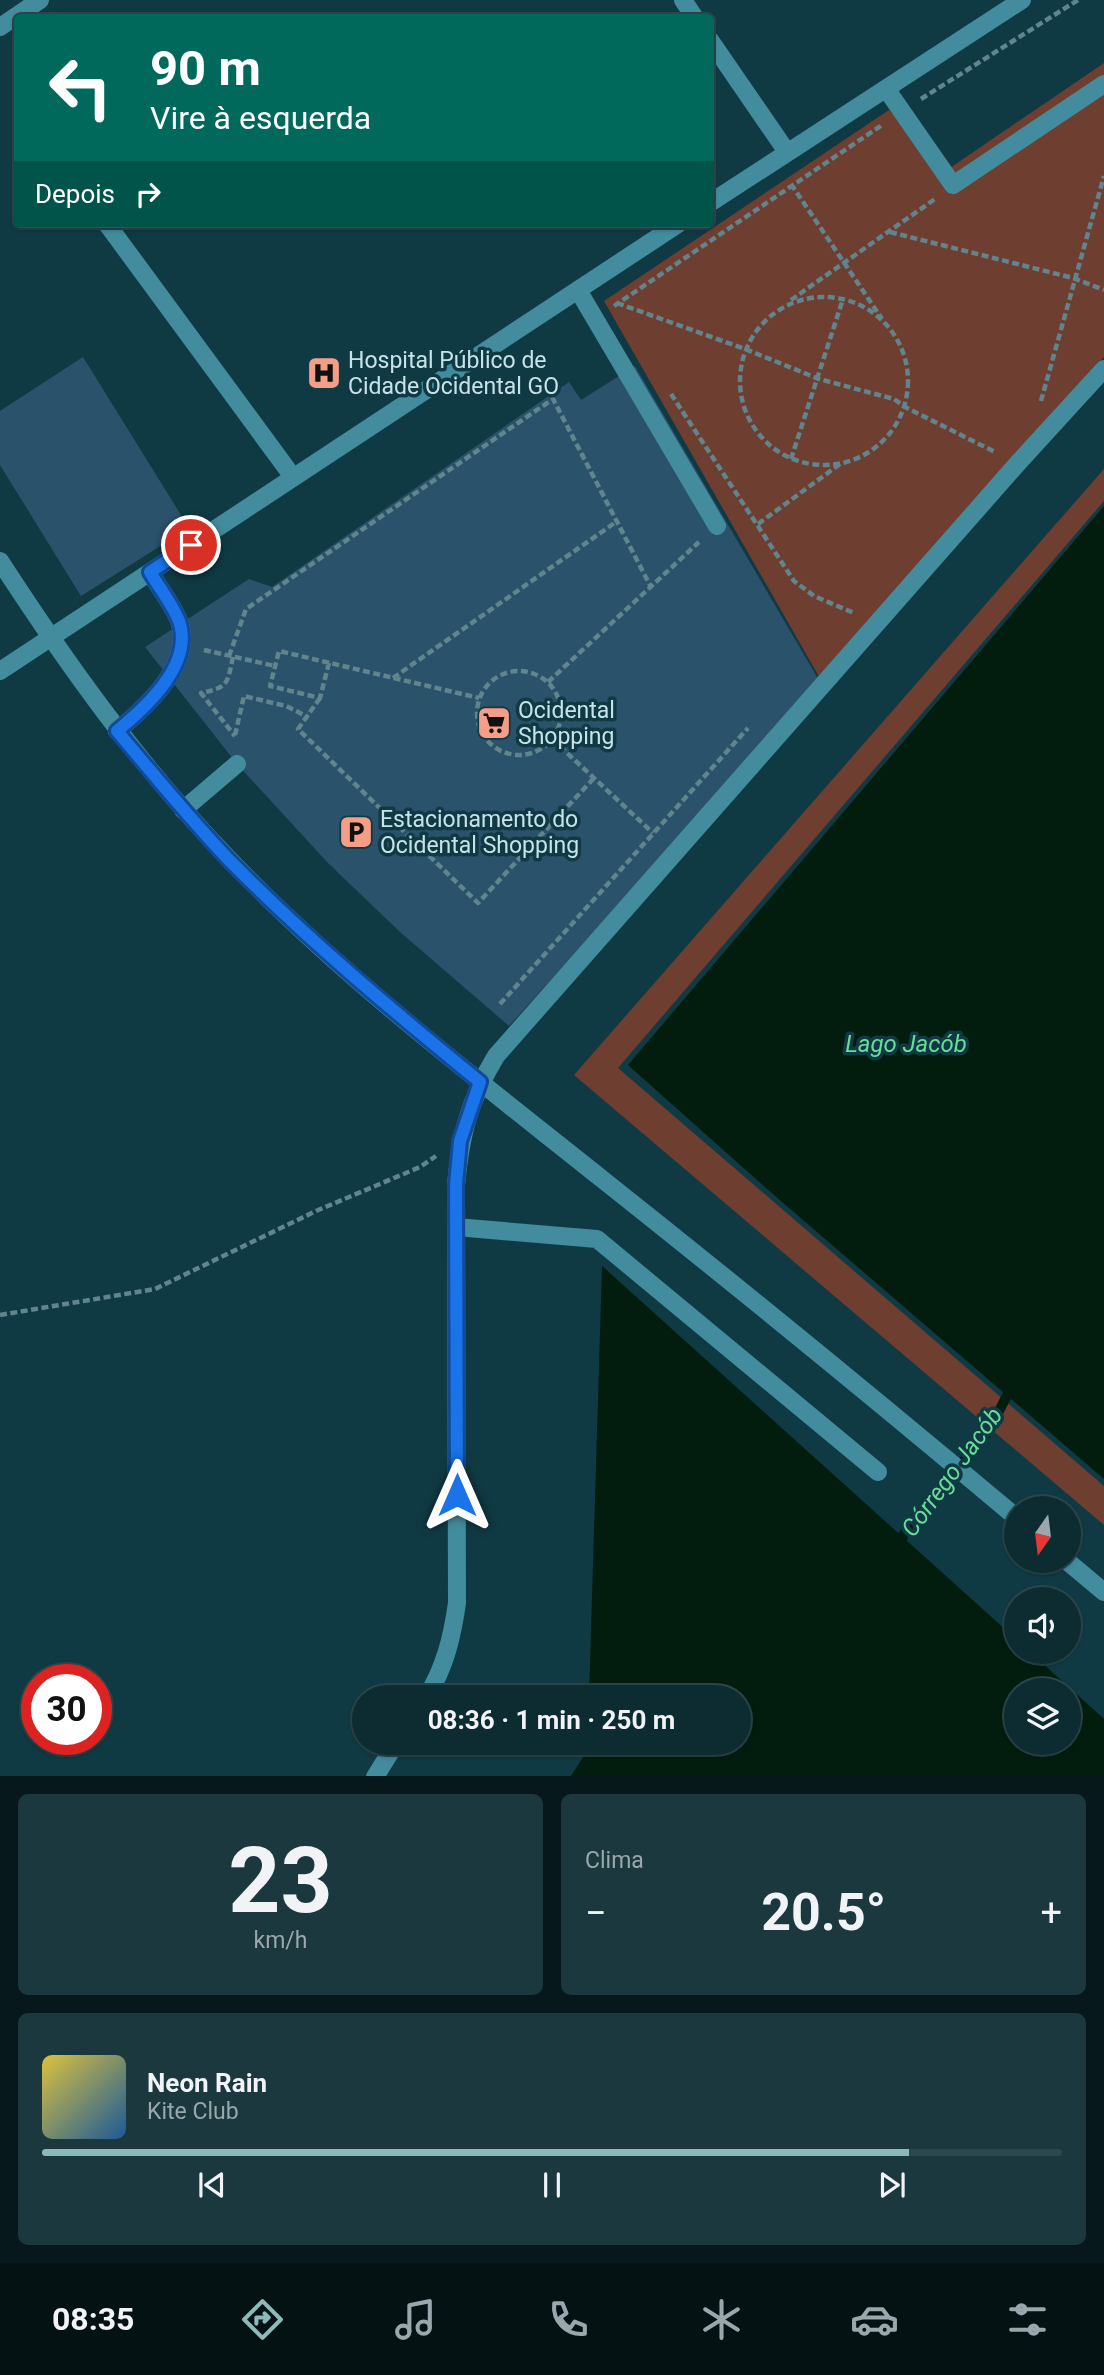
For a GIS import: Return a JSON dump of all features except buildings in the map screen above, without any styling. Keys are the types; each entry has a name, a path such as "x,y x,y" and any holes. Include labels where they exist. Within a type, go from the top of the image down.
{"street":[{"path":"19,14 40,0"},
{"path":"714,200 1022,0"},
{"path":"714,47 781,156"},
{"path":"887,90 900,113 953,185 1104,84"},
{"path":"112,228 293,477"},
{"path":"0,670 672,228"},
{"path":"578,290 718,526"},
{"path":"434,1685 452,1642 457,1603 456,1227 460,1141 480,1082 496,1056 1018,463 1104,369"},
{"path":"0,561 50,638 117,731 183,810 228,858 334,960 480,1082 739,1287 1004,1507"},
{"path":"117,731 151,702 169,678 181,645 180,624 150,572"},
{"path":"183,810 237,764"},
{"path":"456,1227 597,1239 878,1472"},
{"path":"1081,1573 1104,1592"},
{"path":"375,1776 388,1755"}],"path":[{"path":"615,305 792,184 1078,0"},
{"path":"758,524 841,464 862,456 880,444 895,427 905,407 908,389 906,362 896,337 792,184 781,156"},
{"path":"1038,412 1073,278 1104,176"},
{"path":"841,464 816,465 791,459 772,447 756,432 745,412 739,391 740,369 745,349 757,328 773,313 953,185"},
{"path":"890,232 1073,278 1104,290"},
{"path":"594,279 615,305 621,318"},
{"path":"773,313 794,301 819,296 844,299 866,308 885,323"},
{"path":"791,459 844,299"},
{"path":"615,305 745,349 819,379 894,399 1018,463"},
{"path":"667,387 794,581 802,589 877,623"},
{"path":"275,666 229,656 246,609 553,399 651,587"},
{"path":"392,678 616,522"},
{"path":"548,682 698,543"},
{"path":"320,698 270,686 279,651 479,698"},
{"path":"233,657 223,688 201,693 235,736 244,696 286,706 308,717"},
{"path":"329,663 320,698 298,729 478,903 594,778"},
{"path":"530,672 548,682 559,699 559,727 552,739 530,754 502,751 491,744 482,733 477,720 479,698 490,682 502,674 530,672"},
{"path":"500,1004 756,720"},
{"path":"552,739 653,833"},
{"path":"0,1315 155,1289 316,1211 420,1167 460,1141"}],"shaded area":[{"path":"1104,63 1104,357 821,680 604,301 889,110 947,170"},
{"path":"1104,469 1104,501 618,1068 1104,1486 1104,1525 1082,1506 1082,1496 1070,1496 574,1075"}],"water":[{"name":"Lago Jacób","path":"1104,506 1104,1479 767,1189 628,1065"},
{"path":"602,1266 1004,1628 1004,1664 1043,1664 1059,1678 1004,1678 1004,1755 1081,1755 1081,1698 1104,1719 1104,1776 571,1776 584,1755 751,1755 751,1685 589,1685"}],"waterway":[{"name":"Córrego Jacób","path":"898,1547 907,1528 988,1432 1012,1386"}],"place":[{"name":"Hospital Público de Cidade Ocidental GO","path":"324,373"},
{"name":"Ocidental Shopping","path":"494,723"},
{"name":"Estacionamento do Ocidental Shopping","path":"356,832"}],"route":[{"path":"191,545 150,572 180,624 181,645 169,678 151,702 117,731 183,810 275,905 369,991 480,1082 460,1141 456,1185 457,1495"}]}
